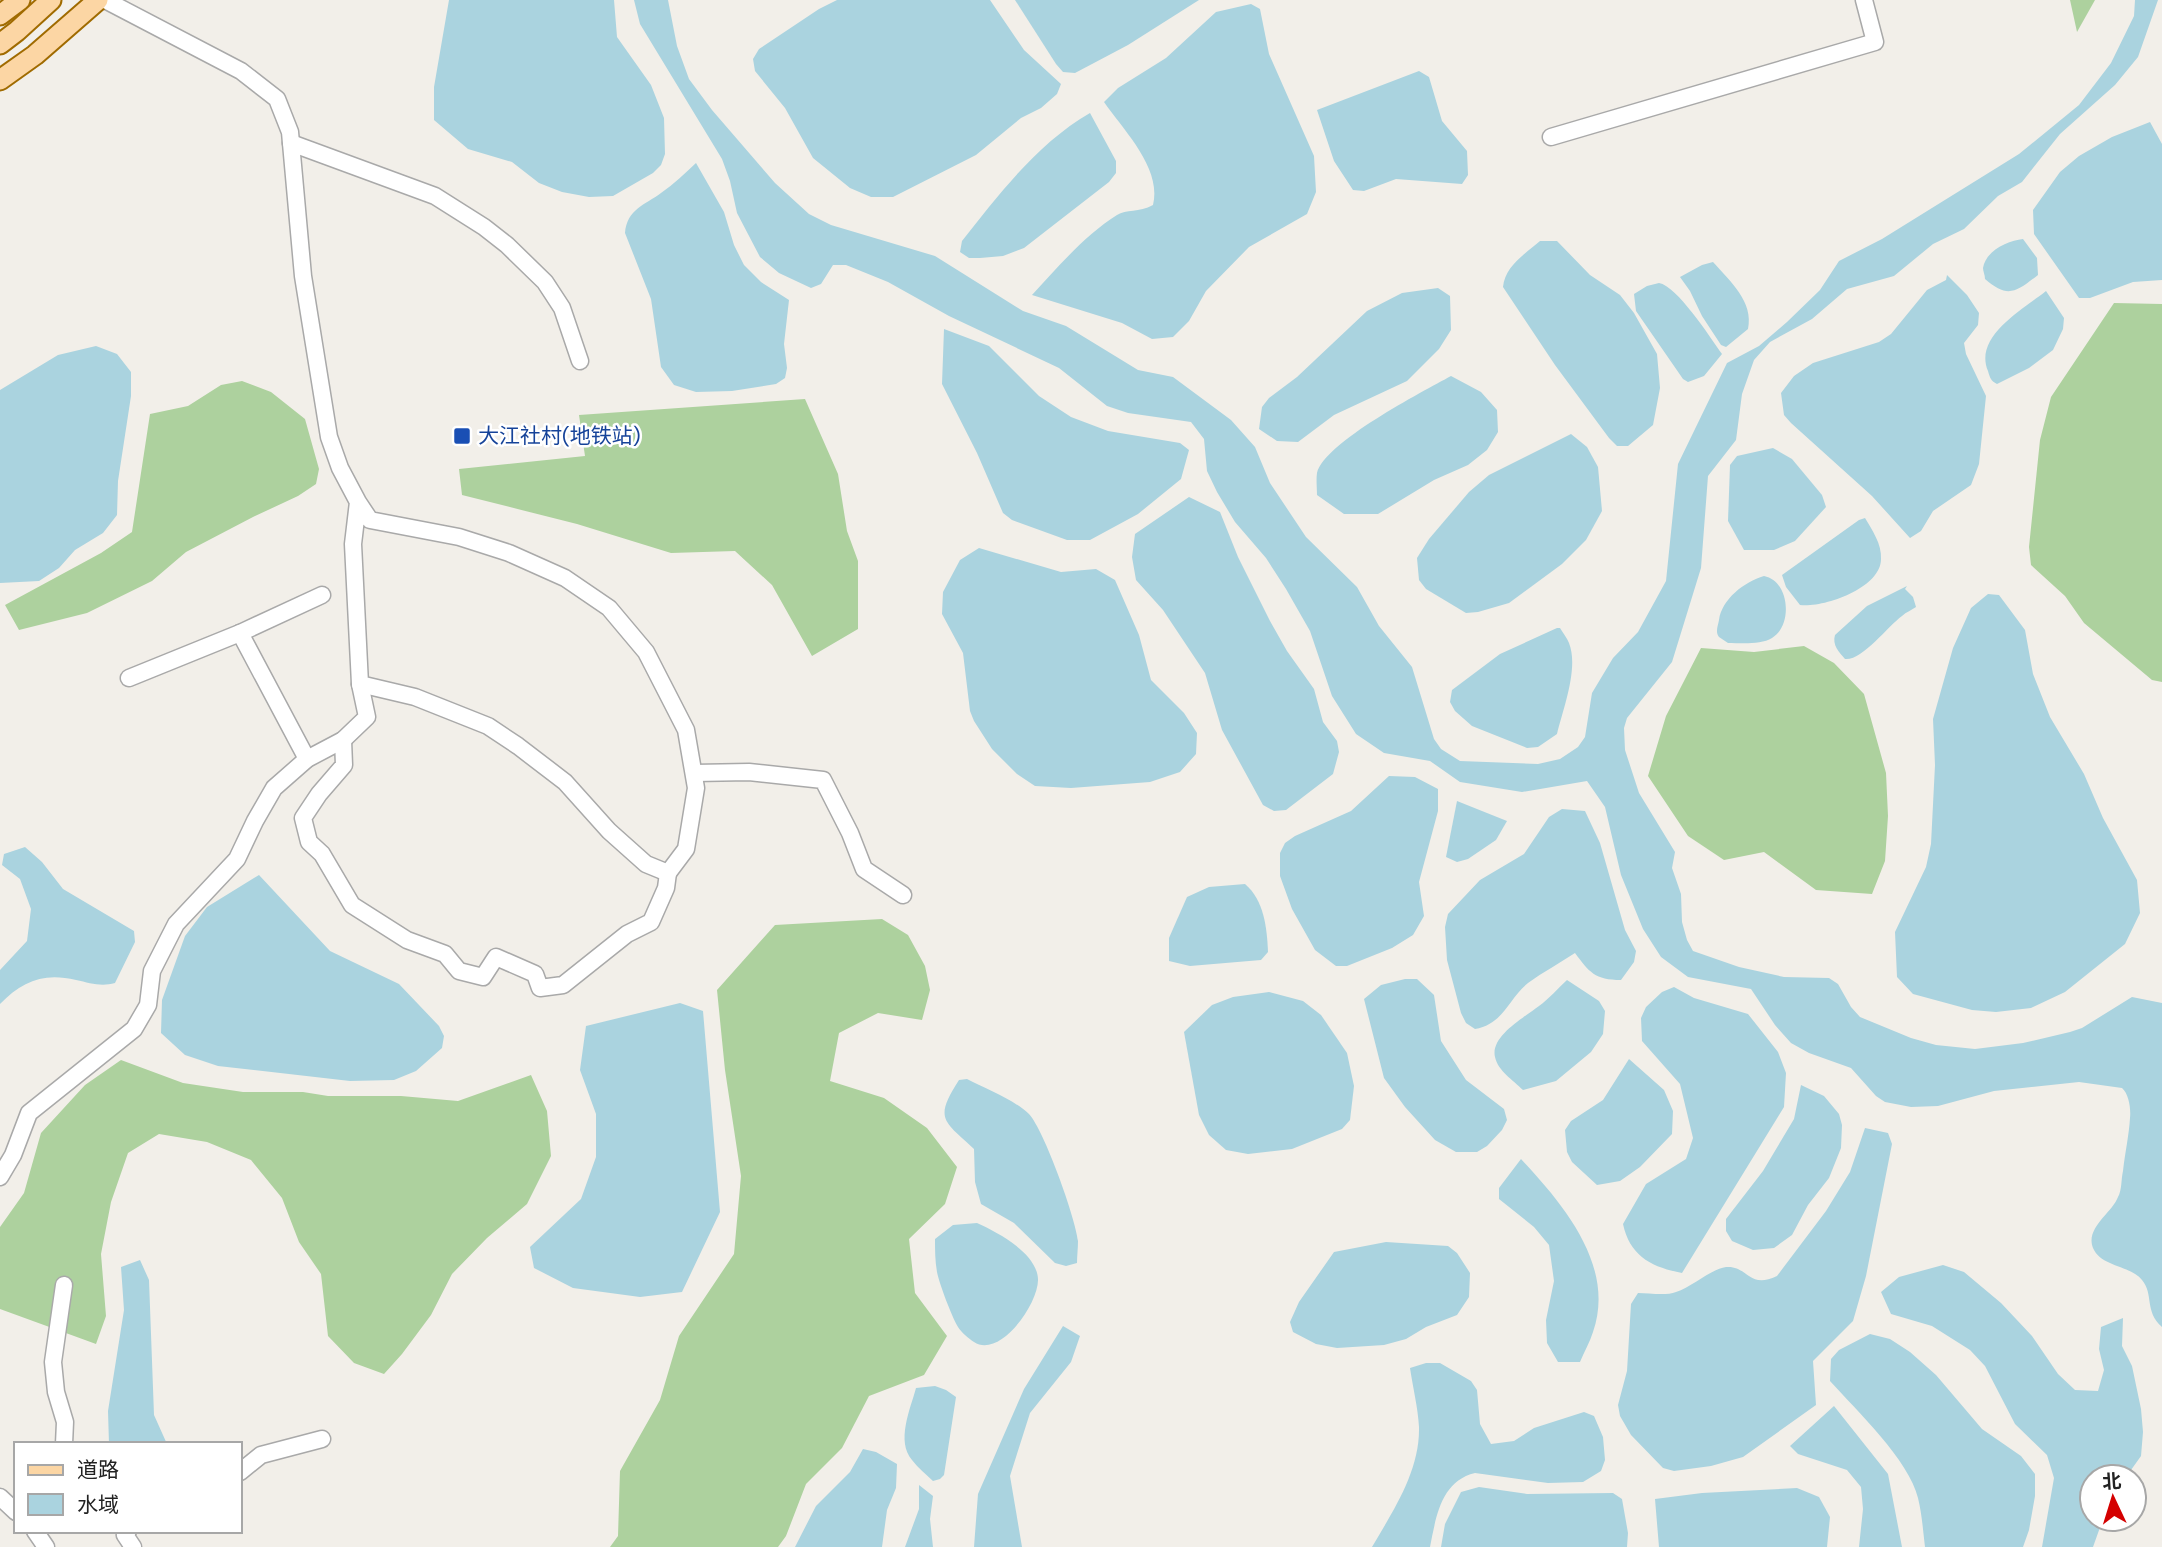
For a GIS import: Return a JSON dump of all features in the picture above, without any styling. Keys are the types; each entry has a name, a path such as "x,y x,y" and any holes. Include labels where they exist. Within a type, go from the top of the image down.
{"main road":[{"path":"0,15 20,0"},
{"path":"0,44 51,0"},
{"path":"35,55 60,0"},
{"path":"0,80 35,55 98,0"}],"street":[{"path":"105,0 241,71 277,99 290,132 303,276 329,437 340,468 358,502 370,520 459,537 509,553 565,578 609,608 646,652 687,730 696,788 686,849 668,873 666,888 652,922 619,940 563,985 540,988 535,974 496,957 483,977 459,971 445,954 407,940 352,905 322,855 310,842 303,818 344,765 343,740"},
{"path":"1551,136 1875,42 1864,0"},
{"path":"291,144 435,195 484,227 545,282 562,308 580,361"},
{"path":"0,1177 13,1155 29,1113 134,1029 148,1005 152,971 176,925 237,859 274,788 307,759 343,740 367,717 360,684 353,544 358,502"},
{"path":"129,678 240,633 322,595"},
{"path":"240,633 307,759"},
{"path":"360,684 415,697 488,726 565,782 609,831 646,864 668,873"},
{"path":"694,773 748,772 823,780 850,833 864,869 903,895"},
{"path":"64,1285 53,1362 56,1392 65,1422 64,1442"},
{"path":"242,1470 261,1455 322,1439"},
{"path":"0,1497 14,1510"}],"green space":[{"path":"2070,0 2095,0 2077,32"},
{"path":"2114,303 2162,304 2162,682 2152,680 2084,623 2065,596 2031,565 2029,547 2040,440 2051,397"},
{"path":"242,381 271,392 305,419 319,469 316,484 298,496 186,552 152,581 87,613 19,630 5,605 101,553 132,532 150,414 188,406 221,385"},
{"path":"805,399 838,474 847,531 858,561 858,629 812,656 772,585 735,551 671,553 577,524 462,495 459,469 585,456 579,415"},
{"path":"1804,646 1834,663 1864,694 1886,773 1888,816 1885,861 1872,894 1816,890 1764,852 1724,860 1688,836 1648,776 1666,716 1701,648 1754,652"},
{"path":"882,919 908,935 925,966 930,990 922,1020 878,1013 839,1033 830,1081 884,1098 927,1128 957,1167 945,1204 909,1239 915,1293 947,1336 924,1375 869,1396 842,1448 806,1484 786,1536 778,1547 610,1547 618,1536 620,1471 660,1400 679,1336 734,1254 741,1176 725,1070 717,990 775,925"},
{"path":"121,1060 183,1083 243,1092 401,1096 458,1101 531,1075 547,1111 551,1156 527,1204 487,1238 452,1274 431,1315 384,1374 354,1363 328,1336 321,1274 299,1242 282,1198 251,1160 207,1142 159,1134 128,1153 111,1202 101,1254 106,1316 96,1344 0,1309 0,1227 24,1193 41,1133 85,1085"}],"water":[{"path":"449,0 614,0 617,37 651,85 664,118 665,154 661,165 653,173 613,196 589,197 562,192 539,183 512,162 468,149 434,120 434,87"},
{"path":"634,0 668,0 677,46 689,79 775,183 809,214 831,225 935,256 1023,311 1066,326 1138,370 1173,377 1231,420 1255,447 1270,483 1306,537 1357,587 1379,626 1412,667 1434,739 1441,749 1460,761 1538,764 1560,759 1578,747 1585,737 1592,693 1613,658 1638,632 1666,581 1678,464 1727,363 1759,346 1787,322 1820,290 1839,261 1882,239 2019,154 2079,105 2111,63 2134,16 2135,0 2158,0 2138,57 2115,85 2060,134 2022,182 1998,196 1964,229 1933,244 1894,276 1847,289 1812,319 1770,342 1754,360 1742,394 1736,440 1708,476 1701,568 1672,662 1627,718 1624,728 1625,750 1639,793 1675,852 1672,868 1681,894 1682,922 1693,951 1739,967 1784,977 1829,978 1838,984 1860,1017 1936,1045 1975,1049 2023,1043 2082,1028 2132,997 2162,1003 2162,1327 2153,1315 2148,1291 2142,1280 2130,1271 2102,1259 2093,1248 2096,1227 2115,1203 2120,1191 2130,1114 2128,1098 2122,1088 2079,1082 1994,1091 1938,1106 1911,1107 1885,1102 1876,1096 1851,1068 1809,1053 1791,1043 1775,1025 1751,989 1688,977 1661,957 1643,929 1621,875 1605,807 1587,781 1522,792 1460,782 1430,761 1384,753 1356,734 1332,696 1310,631 1286,589 1266,558 1235,522 1217,492 1207,471 1204,439 1191,422 1128,413 1107,406 1059,368 949,316 888,282 846,265 833,265 821,284 811,288 779,273 760,257 737,213 722,159 640,24"},
{"path":"837,0 990,0 1024,50 1061,84 1057,94 1041,108 1021,118 976,155 893,197 871,197 850,188 813,158 785,108 755,71 753,59 759,49"},
{"path":"1015,0 1199,0 1128,45 1075,73 1063,72 1056,64"},
{"path":"1251,4 1260,9 1269,54 1314,156 1316,192 1307,214 1249,247 1206,291 1189,321 1173,337 1152,339 1122,323 1032,295 1072,252 1105,223 1121,213 1153,205 1152,177 1147,164 1104,102 1118,88 1166,58 1216,12"},
{"path":"1419,71 1429,77 1442,121 1467,151 1468,175 1462,184 1396,179 1364,191 1353,190 1334,161 1317,110"},
{"path":"1090,113 1116,161 1116,173 1109,182 1024,248 1003,256 980,258 969,258 960,252 962,241 1020,171 1053,139"},
{"path":"2150,122 2162,144 2162,280 2133,282 2090,298 2079,298 2034,234 2033,210 2060,172 2079,156 2112,137"},
{"path":"696,163 724,212 734,245 744,265 761,282 789,300 784,344 787,368 785,378 776,384 732,391 696,392 674,385 661,367 651,299 625,233 626,225 633,213"},
{"path":"2023,239 2037,258 2038,275 2012,291 2000,289 1985,279 1983,268 1988,256 1998,248"},
{"path":"1540,241 1557,241 1590,275 1620,295 1634,313 1657,354 1660,388 1653,425 1628,446 1617,446 1609,438 1555,365 1503,287 1512,267"},
{"path":"1713,262 1739,293 1749,319 1748,329 1726,347 1721,345 1680,277"},
{"path":"1947,275 1967,295 1979,313 1978,325 1964,343 1966,354 1986,396 1979,464 1971,485 1933,511 1921,531 1910,538 1872,496 1791,423 1784,415 1781,393 1794,376 1813,363 1879,342 1891,334 1927,290 1946,280"},
{"path":"1659,283 1684,302 1722,354 1704,376 1688,382 1683,379 1636,311 1634,294"},
{"path":"1438,288 1450,296 1451,330 1439,349 1407,381 1334,415 1298,442 1277,441 1259,429 1262,407 1269,398 1297,377 1367,311 1402,293"},
{"path":"2046,291 2064,318 2063,329 2053,350 2029,368 1997,384 1993,382 1985,358 1994,335 2014,315"},
{"path":"944,329 989,346 1039,396 1071,417 1108,431 1180,443 1189,450 1181,479 1138,514 1090,540 1067,540 1012,520 1003,513 977,453 942,384"},
{"path":"96,346 117,354 131,372 131,396 118,481 117,515 103,533 75,550 59,568 39,581 0,583 0,390 58,355"},
{"path":"1451,376 1481,392 1497,410 1498,432 1487,450 1468,465 1434,480 1378,514 1344,514 1317,495 1317,473 1337,447 1376,419"},
{"path":"1571,434 1587,447 1598,467 1602,511 1586,540 1562,564 1509,603 1466,613 1426,589 1419,580 1417,558 1429,539 1469,492 1489,475"},
{"path":"1773,448 1792,459 1822,495 1826,507 1795,541 1774,550 1744,550 1728,521 1730,465 1737,456"},
{"path":"1189,497 1220,512 1238,557 1270,621 1314,689 1323,722 1337,741 1339,752 1333,774 1286,810 1274,811 1263,805 1222,730 1205,673 1163,610 1136,580 1132,557 1135,534"},
{"path":"1865,518 1876,537 1881,553 1879,569 1872,579 1850,594 1823,603 1800,605 1786,587 1782,575"},
{"path":"979,548 1061,572 1096,569 1115,580 1139,635 1151,680 1184,713 1197,733 1196,754 1180,772 1150,782 1071,788 1035,786 1017,774 992,749 970,711 963,653 942,614 943,592 960,560"},
{"path":"1764,576 1779,586 1786,604 1786,614 1779,632 1762,642 1728,643 1719,637 1717,631 1724,605 1735,592"},
{"path":"1907,586 1905,589 1913,597 1916,607 1905,613 1859,655 1845,659 1835,645 1835,635 1867,606"},
{"path":"1988,594 1999,595 2025,630 2033,674 2050,717 2084,774 2103,818 2137,880 2140,913 2125,944 2065,992 2031,1008 1996,1012 1972,1010 1913,994 1897,977 1895,932 1926,867 1931,844 1935,765 1933,719 1953,648 1971,608"},
{"path":"1560,628 1569,643 1572,664 1557,734 1538,747 1527,748 1472,726 1455,711 1450,702 1452,690 1500,654"},
{"path":"1389,776 1415,777 1438,789 1438,811 1419,882 1424,916 1413,935 1392,948 1347,966 1336,966 1315,950 1292,909 1280,876 1280,853 1285,843 1295,836 1351,811"},
{"path":"1457,801 1507,821 1496,840 1468,859 1457,862 1446,857"},
{"path":"1562,809 1585,811 1600,843 1625,930 1636,951 1634,962 1621,980 1612,980 1594,974 1575,953 1528,983 1493,1022 1475,1029 1466,1023 1461,1013 1447,960 1445,927 1448,914 1480,880 1524,854 1549,817"},
{"path":"25,847 42,862 63,889 134,931 135,942 115,983 100,985 64,978 44,978 25,984 0,1004 0,970 27,941 31,909 20,879 2,865 4,854"},
{"path":"259,875 330,951 399,984 439,1026 444,1036 442,1048 416,1071 394,1080 350,1081 218,1066 185,1055 161,1033 162,1000 185,936 207,907"},
{"path":"1245,884 1260,906 1265,924 1268,952 1261,960 1190,966 1169,961 1169,938 1187,897 1209,887"},
{"path":"1417,979 1434,995 1441,1041 1466,1080 1504,1109 1507,1120 1502,1130 1487,1146 1477,1152 1456,1152 1435,1140 1405,1107 1384,1078 1364,999 1381,985"},
{"path":"1567,980 1599,1001 1605,1011 1603,1034 1591,1052 1556,1081 1523,1090 1503,1071 1495,1057 1495,1049 1510,1028 1543,1003"},
{"path":"1674,987 1694,998 1748,1014 1778,1052 1786,1073 1784,1107 1682,1273 1661,1267 1644,1258 1631,1244 1623,1224 1646,1184 1686,1159 1693,1138 1680,1084 1642,1041 1641,1018 1646,1007 1662,992"},
{"path":"1269,992 1303,1001 1321,1015 1347,1053 1354,1086 1350,1120 1342,1129 1292,1149 1248,1154 1226,1150 1209,1135 1199,1115 1184,1032 1212,1005 1233,997"},
{"path":"680,1003 703,1011 720,1212 682,1292 640,1297 573,1288 534,1268 530,1247 581,1199 596,1157 596,1114 580,1070 586,1026"},
{"path":"1629,1059 1664,1090 1673,1111 1672,1134 1640,1167 1620,1181 1597,1185 1572,1162 1567,1152 1565,1130 1571,1121 1603,1100"},
{"path":"967,1079 1015,1104 1029,1114 1035,1123 1051,1155 1072,1214 1078,1241 1077,1263 1066,1266 1055,1263 1014,1223 981,1204 975,1182 974,1149 945,1118 946,1103 951,1093 959,1080"},
{"path":"1801,1085 1824,1096 1839,1114 1842,1125 1841,1148 1829,1178 1808,1205 1792,1235 1774,1248 1753,1250 1732,1241 1726,1231 1726,1219 1763,1171 1794,1119"},
{"path":"1865,1128 1888,1133 1892,1144 1866,1276 1853,1321 1813,1361 1816,1405 1743,1457 1711,1466 1674,1471 1663,1468 1631,1435 1620,1416 1618,1405 1627,1371 1631,1304 1638,1293 1676,1292 1726,1267 1733,1267 1754,1279 1767,1280 1777,1276 1826,1211 1850,1172"},
{"path":"1521,1159 1568,1216 1591,1260 1597,1283 1598,1307 1593,1332 1580,1362 1558,1362 1547,1343 1546,1320 1554,1281 1549,1245 1534,1227 1499,1199 1499,1188"},
{"path":"977,1223 1024,1252 1036,1269 1038,1279 1032,1301 1016,1326 995,1343 984,1345 972,1341 958,1327 940,1284 935,1260 935,1239 953,1225"},
{"path":"1386,1242 1448,1246 1457,1253 1470,1273 1469,1297 1457,1315 1426,1327 1406,1339 1384,1345 1337,1348 1316,1344 1293,1332 1290,1322 1299,1302 1334,1252"},
{"path":"140,1260 149,1280 154,1415 166,1442 109,1442 108,1411 124,1310 121,1267"},
{"path":"1943,1265 1964,1272 2001,1303 2032,1336 2058,1374 2075,1390 2098,1391 2104,1370 2099,1349 2101,1327 2123,1318 2122,1346 2132,1366 2141,1409 2141,1456 2136,1463 2078,1463 2078,1533 2098,1533 2093,1547 2042,1547 2054,1478 2047,1455 2015,1424 1985,1366 1970,1350 1932,1326 1891,1314 1881,1292 1899,1277"},
{"path":"1063,1326 1080,1336 1071,1362 1030,1413 1010,1476 1022,1547 974,1547 978,1494 1024,1389"},
{"path":"1870,1334 1890,1339 1910,1352 1936,1375 1982,1429 2021,1456 2035,1474 2035,1496 2023,1547 1925,1547 1918,1498 1913,1483 1881,1436 1830,1381 1831,1359 1839,1350"},
{"path":"1426,1363 1440,1363 1471,1381 1477,1390 1480,1424 1491,1444 1514,1441 1534,1428 1584,1412 1594,1416 1603,1437 1605,1460 1601,1471 1583,1482 1548,1483 1475,1473 1464,1477 1447,1492 1438,1513 1430,1547 1372,1547 1404,1490 1415,1459 1419,1427 1410,1368"},
{"path":"935,1386 956,1397 944,1475 933,1481 907,1452 905,1435 916,1388"},
{"path":"1834,1406 1888,1474 1902,1547 1859,1547 1863,1509 1861,1487 1847,1470 1798,1454 1790,1446"},
{"path":"863,1449 876,1452 897,1464 896,1488 887,1510 882,1547 795,1547 816,1506 850,1472"},
{"path":"919,1485 933,1496 930,1519 933,1547 905,1547 919,1509"},
{"path":"1479,1487 1527,1494 1613,1493 1622,1499 1628,1533 1627,1547 1441,1547 1445,1524 1461,1492"},
{"path":"1797,1488 1819,1497 1830,1517 1827,1547 1659,1547 1655,1499 1702,1493"}],"place":[{"name":"大江社村(地铁站)","path":"462,436"}]}
